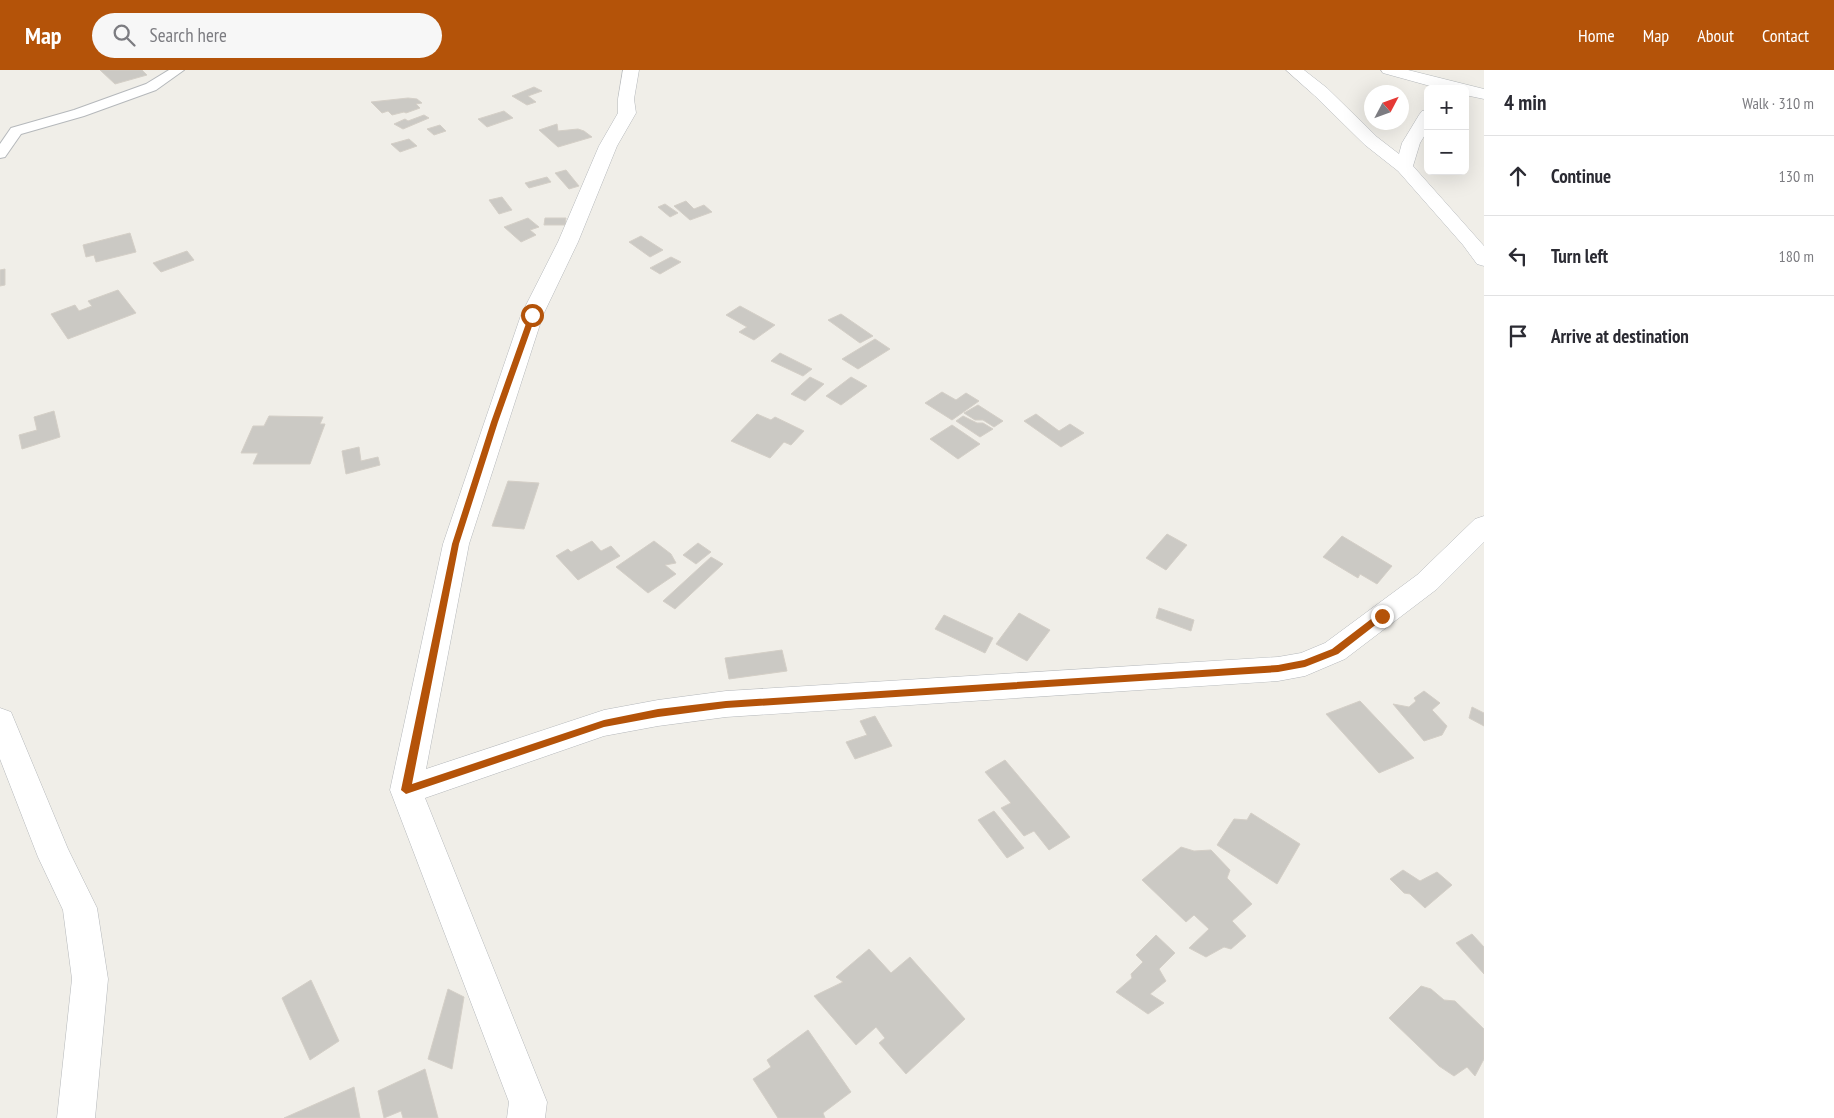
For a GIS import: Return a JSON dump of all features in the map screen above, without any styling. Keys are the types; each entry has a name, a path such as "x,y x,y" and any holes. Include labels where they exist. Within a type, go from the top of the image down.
{"street":[{"path":"0,154 16,131 79,113 152,87 178,70"},
{"path":"526,1118 528,1102 406,790 456,544 532,315 568,242 608,146 627,113 626,99 631,70"},
{"path":"1294,70 1321,92 1371,141 1404,167 1470,241 1484,260"},
{"path":"1389,70 1437,85"},
{"path":"1444,85 1454,70"},
{"path":"1469,91 1484,94"},
{"path":"1404,167 1411,143 1424,122"},
{"path":"406,790 604,724 658,713 726,704 1278,669 1305,664 1335,651 1427,582 1484,526"},
{"path":"3,736 55,857 80,908 90,979 76,1118"}],"building":[{"path":"100,70 142,70 147,75 115,84"},
{"path":"534,87 542,91 528,96 536,102 527,105 512,96"},
{"path":"408,98 417,99 422,103 416,104 420,108 392,115 388,111 382,113 371,102"},
{"path":"504,111 513,118 487,127 478,119"},
{"path":"424,115 429,118 403,129 394,124 405,119 408,121"},
{"path":"557,124 558,131 578,129 592,137 558,147 539,130"},
{"path":"440,125 446,131 434,135 427,129"},
{"path":"409,139 417,146 400,152 391,144"},
{"path":"566,170 579,186 569,189 555,173"},
{"path":"547,177 551,182 529,188 525,183"},
{"path":"502,197 512,210 499,214 489,200"},
{"path":"686,201 694,209 704,205 712,212 690,220 674,206"},
{"path":"665,204 678,213 670,217 658,207"},
{"path":"528,218 539,227 530,230 536,235 521,242 504,227"},
{"path":"545,218 566,218 565,225 544,225"},
{"path":"130,233 136,252 96,262 94,255 86,257 83,245"},
{"path":"641,236 663,250 650,257 629,242"},
{"path":"187,251 194,260 161,272 153,263"},
{"path":"671,257 681,262 660,274 650,268"},
{"path":"5,269 5,285 0,286 0,270"},
{"path":"118,290 136,313 68,339 51,314 75,305 79,311 92,306 88,301"},
{"path":"740,306 775,325 754,340 739,332 747,327 726,315"},
{"path":"841,314 873,336 860,343 828,320"},
{"path":"875,339 890,349 858,369 842,359"},
{"path":"780,353 812,369 803,376 771,361"},
{"path":"810,377 824,384 805,401 791,394"},
{"path":"851,377 867,386 841,405 826,396"},
{"path":"942,392 956,400 966,393 979,401 952,420 925,403"},
{"path":"978,405 1003,421 994,427 983,420 975,420 964,413"},
{"path":"54,411 60,437 22,449 19,435 37,430 34,417"},
{"path":"757,414 771,420 775,417 804,431 791,445 784,442 770,458 731,441"},
{"path":"1036,414 1059,431 1070,424 1084,433 1061,447 1024,421"},
{"path":"269,416 323,417 320,424 325,424 310,464 253,464 258,453 241,453 253,426 264,426"},
{"path":"963,416 977,423 983,423 993,429 980,437 956,421"},
{"path":"952,425 980,444 958,459 930,439"},
{"path":"359,447 361,461 378,457 380,465 346,474 342,451"},
{"path":"508,481 539,483 524,529 492,526"},
{"path":"1167,534 1187,545 1166,570 1146,558"},
{"path":"1342,536 1392,566 1377,584 1360,574 1358,578 1323,557"},
{"path":"592,541 601,551 611,546 620,556 578,580 556,556 568,549 571,552"},
{"path":"654,541 671,554 676,563 665,565 676,574 648,593 616,567"},
{"path":"698,543 711,552 696,564 683,555"},
{"path":"711,557 723,564 675,609 663,601"},
{"path":"1159,608 1194,620 1191,631 1156,618"},
{"path":"1019,613 1050,630 1027,661 996,644"},
{"path":"944,615 993,638 985,653 935,629"},
{"path":"782,650 787,671 729,679 725,658"},
{"path":"1424,691 1440,703 1432,710 1447,726 1442,735 1424,741 1393,704 1409,707 1416,701 1414,698"},
{"path":"1360,701 1414,758 1379,773 1326,714"},
{"path":"1472,707 1484,713 1484,726 1469,718"},
{"path":"875,716 892,746 855,759 846,742 867,735 860,721"},
{"path":"1005,760 1070,837 1049,850 1034,831 1024,836 1001,808 1011,803 985,772"},
{"path":"994,811 1024,848 1007,858 978,820"},
{"path":"1251,813 1300,844 1277,884 1217,845 1234,819 1247,820"},
{"path":"1181,847 1194,851 1211,850 1230,870 1227,878 1252,904 1232,921 1246,936 1231,949 1224,947 1206,957 1189,948 1209,929 1194,915 1186,922 1142,880"},
{"path":"1403,870 1420,881 1437,872 1452,885 1425,908 1410,894 1404,893 1390,879"},
{"path":"1472,934 1484,947 1484,974 1456,943"},
{"path":"1156,935 1175,953 1159,969 1166,981 1150,994 1164,1003 1148,1014 1116,992 1132,978 1131,974 1143,962 1136,955"},
{"path":"869,949 891,973 910,957 965,1019 906,1074 879,1043 885,1038 876,1027 856,1045 814,996 843,982 836,977"},
{"path":"311,980 339,1041 310,1060 282,998"},
{"path":"1421,986 1431,989 1444,1000 1455,1001 1484,1029 1484,1059 1475,1076 1467,1067 1454,1076 1439,1066 1389,1018"},
{"path":"448,989 464,997 452,1069 428,1059"},
{"path":"808,1030 851,1092 823,1113 825,1118 778,1118 753,1079 771,1067 767,1060"},
{"path":"425,1069 438,1118 403,1118 401,1111 384,1118 378,1091"},
{"path":"354,1087 360,1118 284,1118"}],"route":[{"path":"532,315 456,544 406,790 604,724 658,713 726,704 1278,669 1305,664 1335,651 1382,616"}]}
